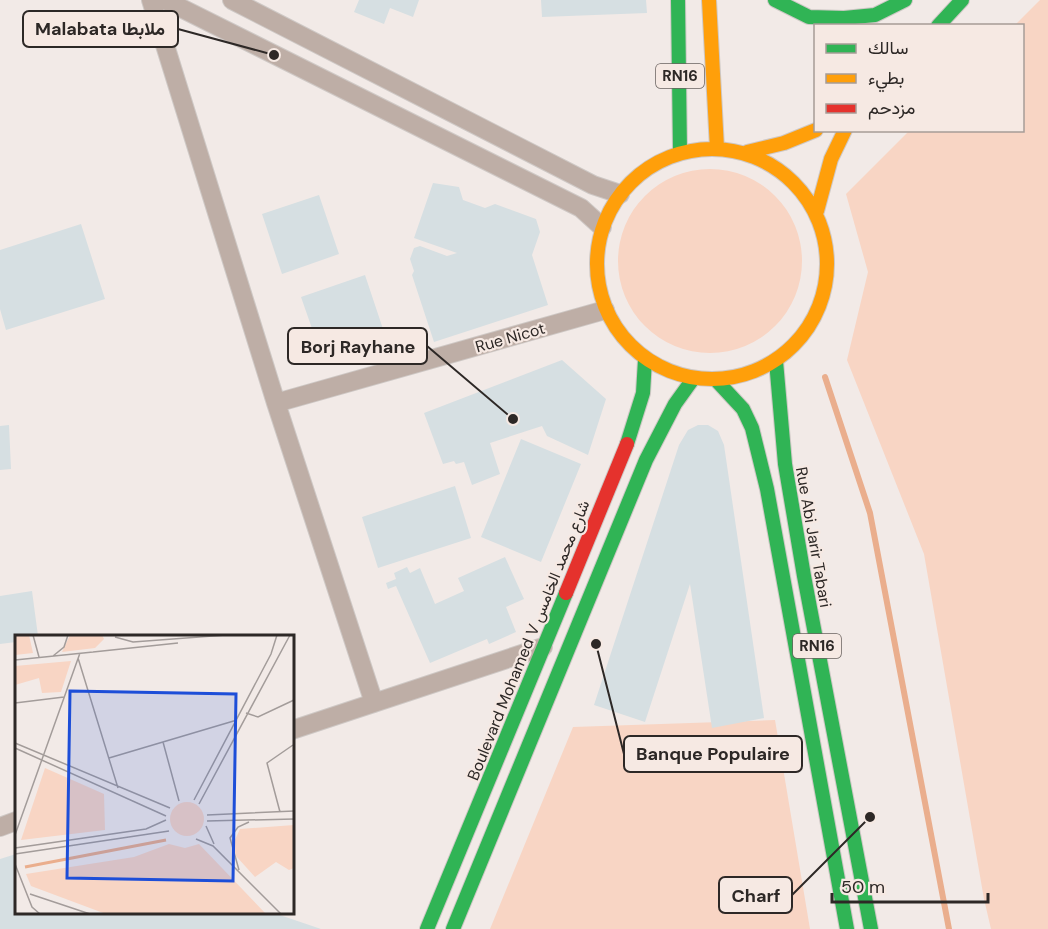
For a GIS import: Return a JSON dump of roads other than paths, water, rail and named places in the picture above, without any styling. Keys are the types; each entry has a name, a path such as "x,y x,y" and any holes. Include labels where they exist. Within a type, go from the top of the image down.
{"main road":[{"name":"RN16","path":"678,0 680,152"},
{"name":"RN16","path":"709,0 717,148"},
{"path":"775,0 809,17 844,18 875,15 904,0"},
{"path":"940,24 962,0"},
{"path":"814,130 784,143 747,152 717,148 680,152 644,169 616,198 602,226 595,269 605,310 621,338 645,360 693,379 717,381 776,361 801,338 818,309 827,276 825,242 817,211 824,176 844,132"},
{"path":"747,152 786,176 817,211"},
{"name":"Boulevard Mohamed V شارع محمد الخامس","path":"427,929 625,449 643,393 645,360"},
{"name":"Rue Abi Jarir Tabari","path":"776,361 785,464 871,929"},
{"path":"453,929 646,460 675,404 693,379"},
{"name":"RN16","path":"717,381 743,409 748,419 767,489 847,929"}],"street":[{"path":"151,0 276,403 374,704"},
{"path":"165,0 581,208 602,226"},
{"path":"232,0 593,185 620,194"},
{"name":"Rue Nicot","path":"276,403 605,310"},
{"path":"294,729 543,647"},
{"path":"0,827 15,821"}],"waterway":[{"path":"825,377 870,513 949,929"}],"place":[{"name":"Malabata ملابطا","path":"274,55"},
{"name":"Borj Rayhane","path":"513,419"},
{"name":"Banque Populaire","path":"596,644"},
{"name":"Charf","path":"870,817"}]}
